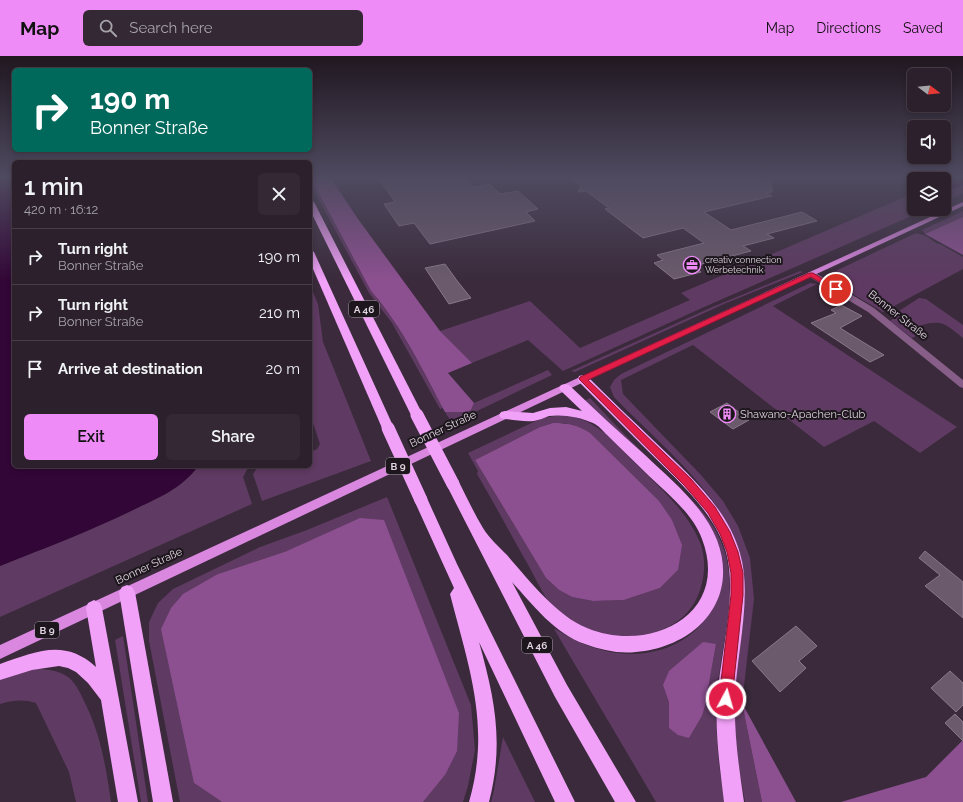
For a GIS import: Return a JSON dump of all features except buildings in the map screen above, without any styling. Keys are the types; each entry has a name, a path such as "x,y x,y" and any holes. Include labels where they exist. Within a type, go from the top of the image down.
{"highway":[{"name":"A 46","path":"315,212 417,415 561,691 626,802"},
{"name":"A 46","path":"312,257 452,569 565,802"},
{"path":"583,379 688,482 711,510 725,532 733,552 737,573 737,595 726,699 726,741 734,802"},
{"path":"479,534 551,614 571,628 586,636 609,643 632,645 656,642 678,634 695,620 708,605 714,589 716,569 712,547 704,528 692,510 675,492 565,388"},
{"path":"505,415 533,417 550,412 566,411 597,419"},
{"path":"452,569 484,698 488,729 486,780 479,802"},
{"path":"127,592 163,802"},
{"path":"94,608 108,696 128,802"},
{"path":"0,672 41,658 66,658 75,662 89,672 99,682 108,696"}],"main road":[{"name":"Bonner Straße","path":"0,652 505,415 946,212"}],"street":[{"name":"Bonner Straße","path":"811,274 871,310 963,386"}],"shaded area":[{"path":"0,212 12,212 12,468 196,468 185,481 177,487 151,502 84,532 0,566"},
{"path":"325,212 328,212 371,291 382,304 401,332 443,408 440,409 392,323 369,293"},
{"path":"329,212 353,212 440,331 472,363 448,373 474,403 471,410 466,412 445,412 393,319 371,291"},
{"path":"870,212 907,212 907,216 911,216 563,371 528,340 472,363 440,331 530,301 580,348 690,300 681,293"},
{"path":"963,212 963,217 925,234 922,230"},
{"path":"963,217 963,255 925,234"},
{"path":"916,233 926,236 963,257 963,269 883,312 827,279 827,275"},
{"path":"800,271 803,272 724,304 575,372 571,371 710,308"},
{"path":"810,283 817,284 773,306 957,427 920,453 874,421 824,447 693,345 621,380 623,394 701,475 723,501 738,526 750,558 754,599 742,703 762,802 745,802 734,726 734,700 745,594 744,574 740,553 732,533 721,513 694,477 614,397 610,387 614,380 621,374"},
{"path":"312,290 318,304 323,342 371,461 262,501 253,474 257,468 312,468 312,451 317,449 320,444 312,420"},
{"path":"919,298 926,299 963,325 963,338 945,325 940,323 929,323 922,325 918,335 912,338 890,321 898,315 896,313"},
{"path":"548,370 552,375 452,423 445,412 466,412 471,410 474,403"},
{"path":"590,398 617,427 701,510 718,535 725,554 729,573 730,593 726,634 719,674 716,721 719,761 725,802 656,802 554,629 585,645 595,648 629,654 646,653 678,643 691,634 703,622 713,607 713,537 584,401","holes":["716,644 702,716 689,738 669,728 669,702"]},
{"path":"561,415 584,420 594,425 619,446 663,491 689,521 701,545 704,559 704,574 697,599 688,612 677,621 664,629 650,634 619,636 603,634 588,630 579,625 551,605 477,474 478,471 468,453 542,418","holes":["553,423 566,423 678,570 660,588 624,600 593,601 572,597 559,590 546,578 475,460 540,427"]},
{"path":"553,423 572,425 590,433 659,501 672,520 682,545 678,570 660,588 624,600 593,601 572,597 559,590 546,578 475,460 540,427"},
{"path":"196,468 248,468 243,477 252,504 0,617 0,566 84,532 151,502 177,487"},
{"path":"387,497 471,705 475,750 468,786 463,802 423,802 445,775 287,551 218,574 194,783 222,802 180,802 149,641 149,622 158,603 173,589 260,547 307,530"},
{"path":"360,518 384,520 459,713 457,751 445,775 423,802 222,802 194,783 161,629 171,608 183,594 218,574 287,551"},
{"path":"123,636 148,802 141,802 115,640"},
{"path":"703,642 716,644 705,706 702,716 689,738 678,735 669,728 669,702 663,685 669,671"},
{"path":"35,669 52,670 60,673 68,677 78,690 96,728 105,765 111,802 76,802 69,772 36,703 18,700 0,704 0,679"},
{"path":"742,703 796,802 762,802"},
{"path":"503,737 535,802 491,802"},
{"path":"963,740 963,802 841,802 926,777"}],"place":[{"name":"creativ connection Werbetechnik","path":"692,265"},
{"name":"Shawano-Apachen-Club","path":"727,414"}],"route":[{"path":"726,699 737,595 737,573 733,552 725,532 711,510 688,482 583,379 811,274 836,289"}]}
